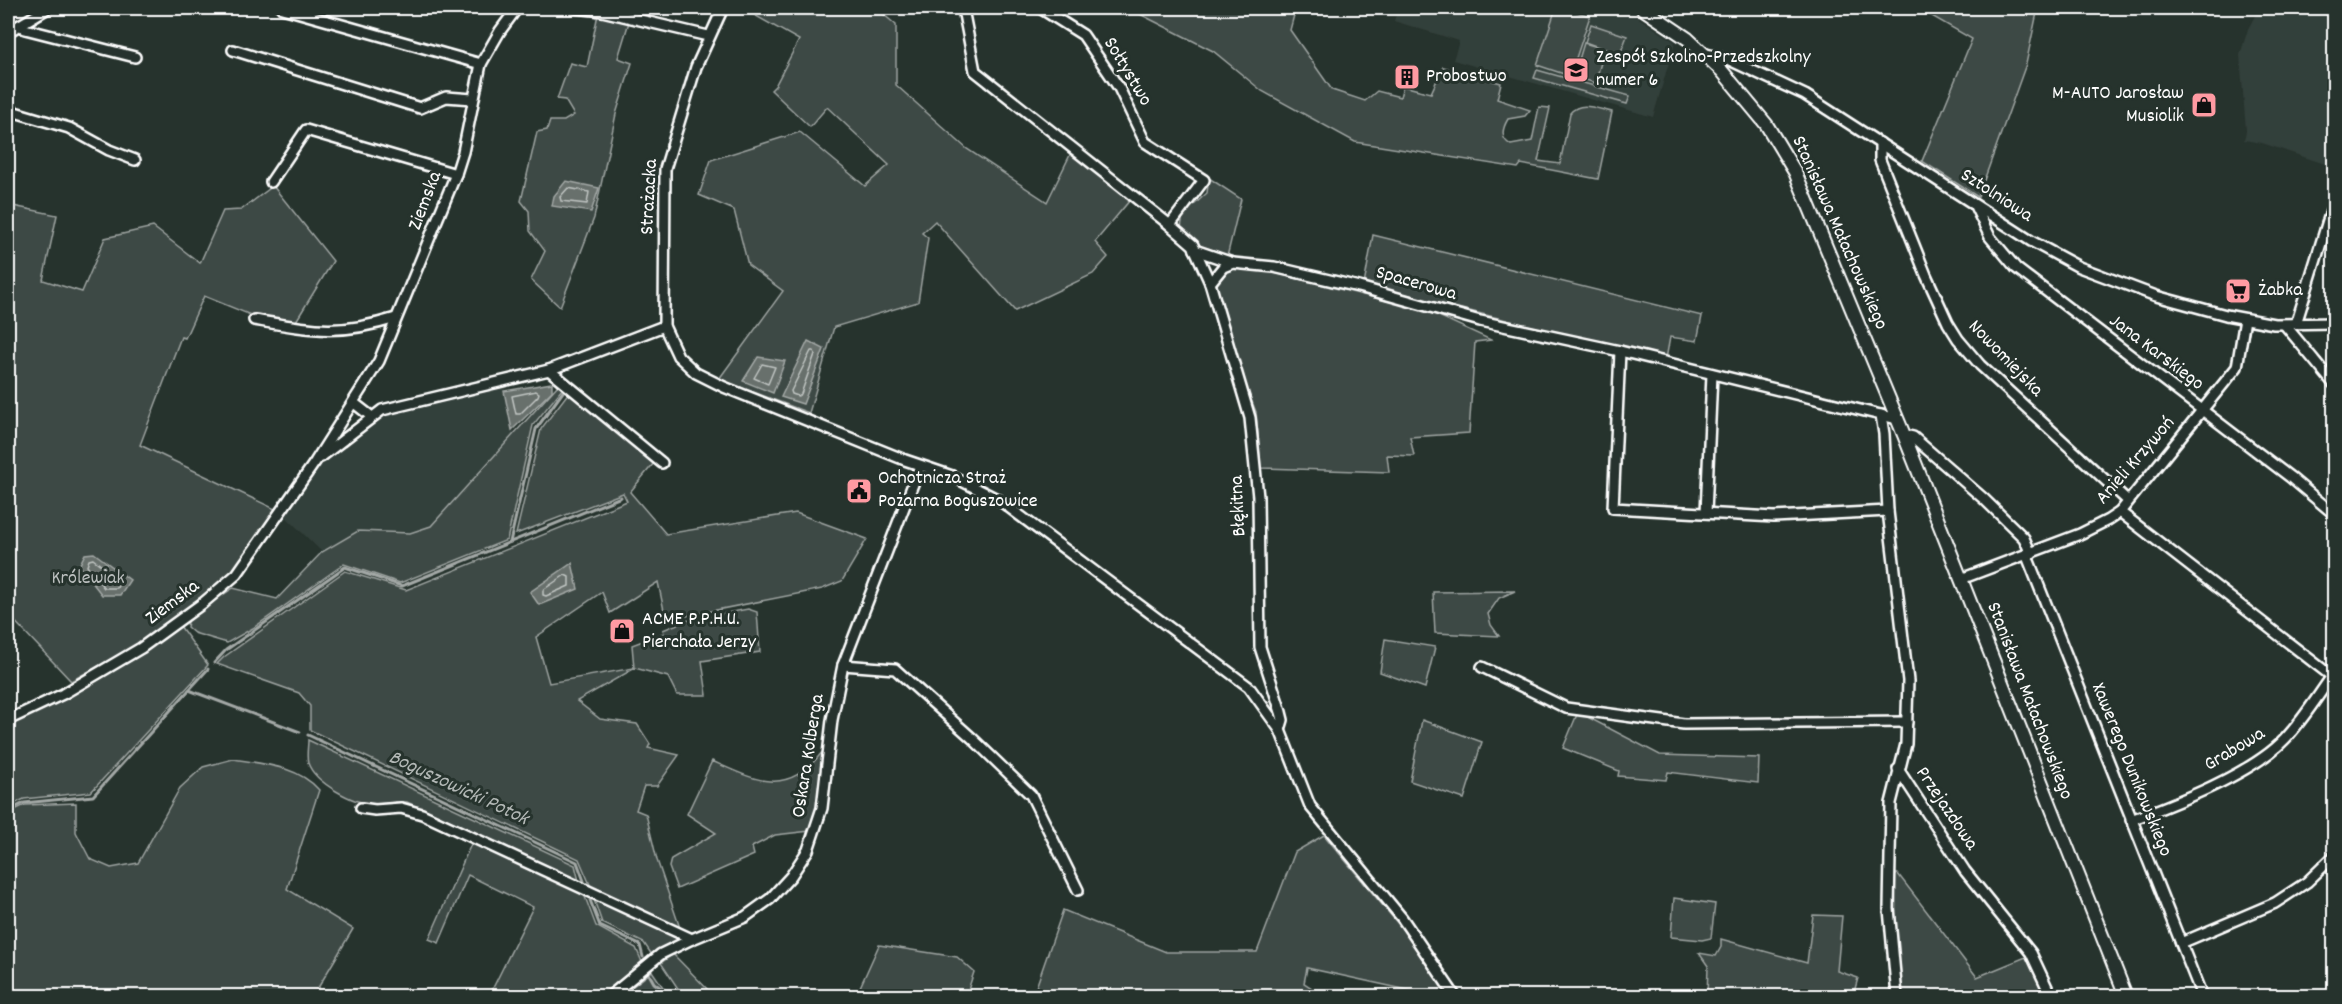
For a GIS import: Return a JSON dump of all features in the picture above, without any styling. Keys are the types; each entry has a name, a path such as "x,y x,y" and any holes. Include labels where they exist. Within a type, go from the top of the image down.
{"street":[{"path":"8,32 48,8"},
{"path":"282,8 481,64"},
{"name":"Ziemska","path":"8,720 63,694 130,655 211,597 244,566 354,404 379,361 456,174 481,64 500,31 517,8"},
{"path":"576,8 602,11 708,36"},
{"name":"Strażacka","path":"723,8 708,36 696,68 665,169 664,326 678,356 696,374 920,466"},
{"path":"961,8 975,71 1170,225 1193,245 1195,250"},
{"name":"Sołtystwo","path":"1040,8 1083,34 1119,87 1145,142 1204,180 1170,225"},
{"name":"Stanisława Małachowskiego","path":"1642,8 1706,54 1766,124 1795,172 1898,419 2126,996"},
{"path":"20,25 25,29 135,57"},
{"path":"233,50 420,108 446,97 473,99"},
{"name":"Sztolniowa","path":"1706,54 1727,59 1795,90 2031,241 2079,267 2156,297 2245,319 2285,325 2334,323"},
{"path":"8,110 69,128 109,150 135,160"},
{"path":"271,182 306,130 456,174"},
{"name":"Nowomiejska","path":"1880,144 1880,160 1926,275 1958,339 1980,365 2128,501"},
{"path":"2296,324 2334,201"},
{"name":"Jana Karskiego","path":"1974,204 1990,237 2016,268 2334,514"},
{"name":"Spacerowa","path":"1195,250 1233,263 1274,267 1359,287 1480,321 1620,351 1898,419"},
{"name":"Błękitna","path":"1195,250 1210,283 1250,418 1258,497 1260,648 1283,720 1280,730"},
{"path":"1210,283 1223,267 1233,263"},
{"path":"254,320 314,330 333,330 363,327 396,318"},
{"name":"Anieli Krzywoń","path":"1961,579 2029,555 2090,529 2120,512 2237,367 2245,319"},
{"path":"2285,325 2334,384"},
{"path":"354,404 372,417 382,410 549,370 664,326"},
{"path":"1620,351 1612,508 1773,516 1888,511"},
{"path":"549,370 662,463"},
{"path":"1706,513 1712,374"},
{"path":"1881,415 1888,511 1908,681 1906,744 1898,769"},
{"name":"Ziemska","path":"315,462 372,417"},
{"path":"1884,434 1898,419"},
{"name":"Xawerego Dunikowskiego","path":"1904,435 1913,437 1984,499 2024,538 2131,820 2202,996"},
{"name":"Błękitna","path":"920,466 952,476 999,500 1249,687 1280,730 1310,806 1402,918 1455,996"},
{"name":"Oskara Kolberga","path":"610,996 661,954 745,917 770,898 791,876 808,850 822,808 832,720 843,665 920,466"},
{"path":"2120,512 2333,677"},
{"path":"843,665 895,669 972,738 1031,795 1078,890"},
{"path":"1482,667 1566,708 1672,722 1775,724 1907,722"},
{"name":"Grabowa","path":"2131,820 2211,786 2239,772 2271,751 2285,739 2333,677"},
{"name":"Przejazdowa","path":"1897,996 1888,909 1891,803 1898,769"},
{"name":"Przejazdowa","path":"1898,769 1965,871 2031,953 2051,996"},
{"path":"361,808 375,810 401,808 422,814 692,939"},
{"path":"2181,943 2275,903 2307,882 2334,856"}],"shaded area":[{"name":"Zespół Szkolno-Przedszkolny numer 6","path":"1398,8 1624,8 1675,42 1653,117 1453,60 1459,41 1394,21"},
{"path":"2259,8 2334,8 2334,167 2262,143 2244,140 2246,131 2240,55 2248,29"},
{"path":"504,385 512,429 516,433 431,526 410,533 358,531 322,552 284,515 312,473 372,421 408,408"}],"green space":[{"path":"742,8 876,8 896,25 896,85 967,149 1047,202 1071,153 1130,200 1095,242 1108,257 1093,274 1015,311 935,221 922,233 928,238 918,302 834,327 809,413 719,379 783,291 748,265 734,210 699,195 711,160 800,132 865,186 889,165 827,107 810,127 771,90 799,40"},
{"path":"1128,8 1299,8 1294,15 1290,30 1332,90 1365,101 1377,91 1400,97 1403,86 1431,93 1443,67 1501,83 1497,99 1530,110 1525,116 1508,119 1503,130 1507,143 1511,145 1532,141 1539,107 1550,108 1538,161 1560,164 1570,113 1574,109 1590,106 1612,112 1598,179 1521,164 1518,168 1355,142 1262,91 1213,51"},
{"path":"1556,8 1564,8 1590,16 1570,76 1537,65"},
{"path":"1918,8 2038,8 2026,64 1978,197 1922,161 1972,39"},
{"path":"598,14 629,22 618,58 632,63 616,114 594,218 560,307 531,280 545,251 530,231 529,211 521,201 537,132 547,130 550,121 564,121 574,115 565,100 557,99 570,63 587,67"},
{"path":"1591,24 1627,36 1620,54 1605,49 1595,83 1574,76 1584,43 1601,48 1585,42"},
{"path":"1537,70 1630,96 1627,104 1534,78"},
{"path":"1209,178 1241,199 1227,257 1202,247 1181,228 1183,215 1207,193"},
{"name":"Królewiak","path":"273,186 333,261 290,331 204,296 185,338 181,337 140,445 275,509 233,572 148,639 71,681 8,614 8,205 57,215 43,280 82,292 105,238 153,227 200,263 223,211 241,210"},
{"path":"1373,235 1702,316 1697,341 1670,337 1666,359 1364,285"},
{"path":"1242,265 1428,311 1491,340 1475,342 1469,433 1410,437 1414,456 1387,455 1389,472 1261,468 1256,412 1241,374 1216,284 1219,274"},
{"path":"558,385 563,388 533,425 507,540 400,583 344,564 253,628 227,643 194,633 187,627 189,617 233,588 277,599 322,552 358,531 410,533 431,526"},
{"path":"569,392 654,463 630,492 666,534 796,513 867,539 842,581 822,589 666,620 658,582 610,613 602,592 536,637 549,683 634,668 632,645 664,633 663,630 685,621 748,609 757,612 760,652 702,661 707,695 677,695 668,677 635,668 577,701 600,719 637,724 650,744 648,748 679,755 657,786 644,786 636,810 646,814 657,860 680,928 591,887 579,859 310,730 310,706 299,693 217,664 345,571 406,590 627,501 623,493 516,534 541,429"},
{"path":"1515,591 1499,598 1488,614 1491,625 1499,636 1435,633 1433,592"},
{"path":"180,626 208,665 91,792 24,799 8,807 8,725 74,692"},
{"path":"1385,639 1435,647 1425,688 1380,672"},
{"path":"1578,712 1660,755 1759,758 1758,783 1668,772 1666,780 1618,776 1619,771 1563,748"},
{"path":"1422,720 1482,742 1464,799 1410,781"},
{"path":"308,740 575,865 579,881 537,864 407,802 366,803 336,791 312,771 307,760"},
{"path":"823,751 817,810 810,831 775,835 752,847 754,855 677,889 669,867 671,859 716,833 687,814 712,761 757,779 784,780 810,766"},
{"path":"233,759 280,767 301,776 319,790 287,889 353,929 315,993 318,996 19,996 8,982 8,813 25,805 76,803 76,832 90,859 111,868 138,863 180,788 203,767"},
{"path":"1324,835 1404,931 1448,996 1435,996 1307,968 1304,983 1324,996 1033,996 1063,910 1166,952 1257,952 1295,852"},
{"path":"472,842 584,894 596,926 636,948 642,962 603,996 489,996 533,907 468,875 439,943 429,939"},
{"path":"1895,874 1898,874 1977,977 2026,957 2026,952 2044,991 2029,996 1899,996"},
{"path":"593,897 682,939 652,955 644,943 602,923"},
{"path":"1674,898 1715,904 1711,938 1702,940 1671,937"},
{"path":"1813,915 1842,916 1837,971 1858,978 1853,996 1779,996 1773,991 1762,996 1707,996 1708,966 1699,953 1716,956 1721,947 1721,939 1807,963"},
{"path":"879,945 957,957 974,972 966,996 856,996"},
{"path":"673,954 714,996 683,996 661,963"},
{"path":"652,971 669,996 620,996 649,974"}],"water":[{"path":"566,181 599,188 591,212 552,206 554,196"},
{"path":"808,341 824,349 803,404 781,397"},
{"path":"758,357 785,361 773,393 743,381"},
{"path":"552,383 552,391 512,430 504,391"},
{"path":"94,553 130,580 120,595 102,595 79,566 85,554"},
{"path":"572,563 578,589 539,605 530,592"}],"waterway":[{"path":"510,542 536,429 565,389"},
{"path":"214,663 226,650 345,567 402,586 621,497"},
{"name":"Boguszowicki Potok","path":"8,811 24,803 93,796 208,669"},
{"path":"189,690 300,732"},
{"name":"Boguszowicki Potok","path":"308,735 577,862 584,881"},
{"name":"Boguszowicki Potok","path":"590,900 600,926 640,945 643,957"},
{"path":"649,974 654,983 672,996"}],"place":[{"name":"Zespół Szkolno-Przedszkolny numer 6","path":"1576,70"},
{"name":"Probostwo","path":"1407,77"},
{"name":"M-AUTO Jarosław Musiolik","path":"2204,105"},
{"name":"Żabka","path":"2238,291"},
{"name":"Ochotnicza Straż Pożarna Boguszowice","path":"859,491"},
{"name":"ACME P.P.H.U. Pierchała Jerzy","path":"622,631"}]}
